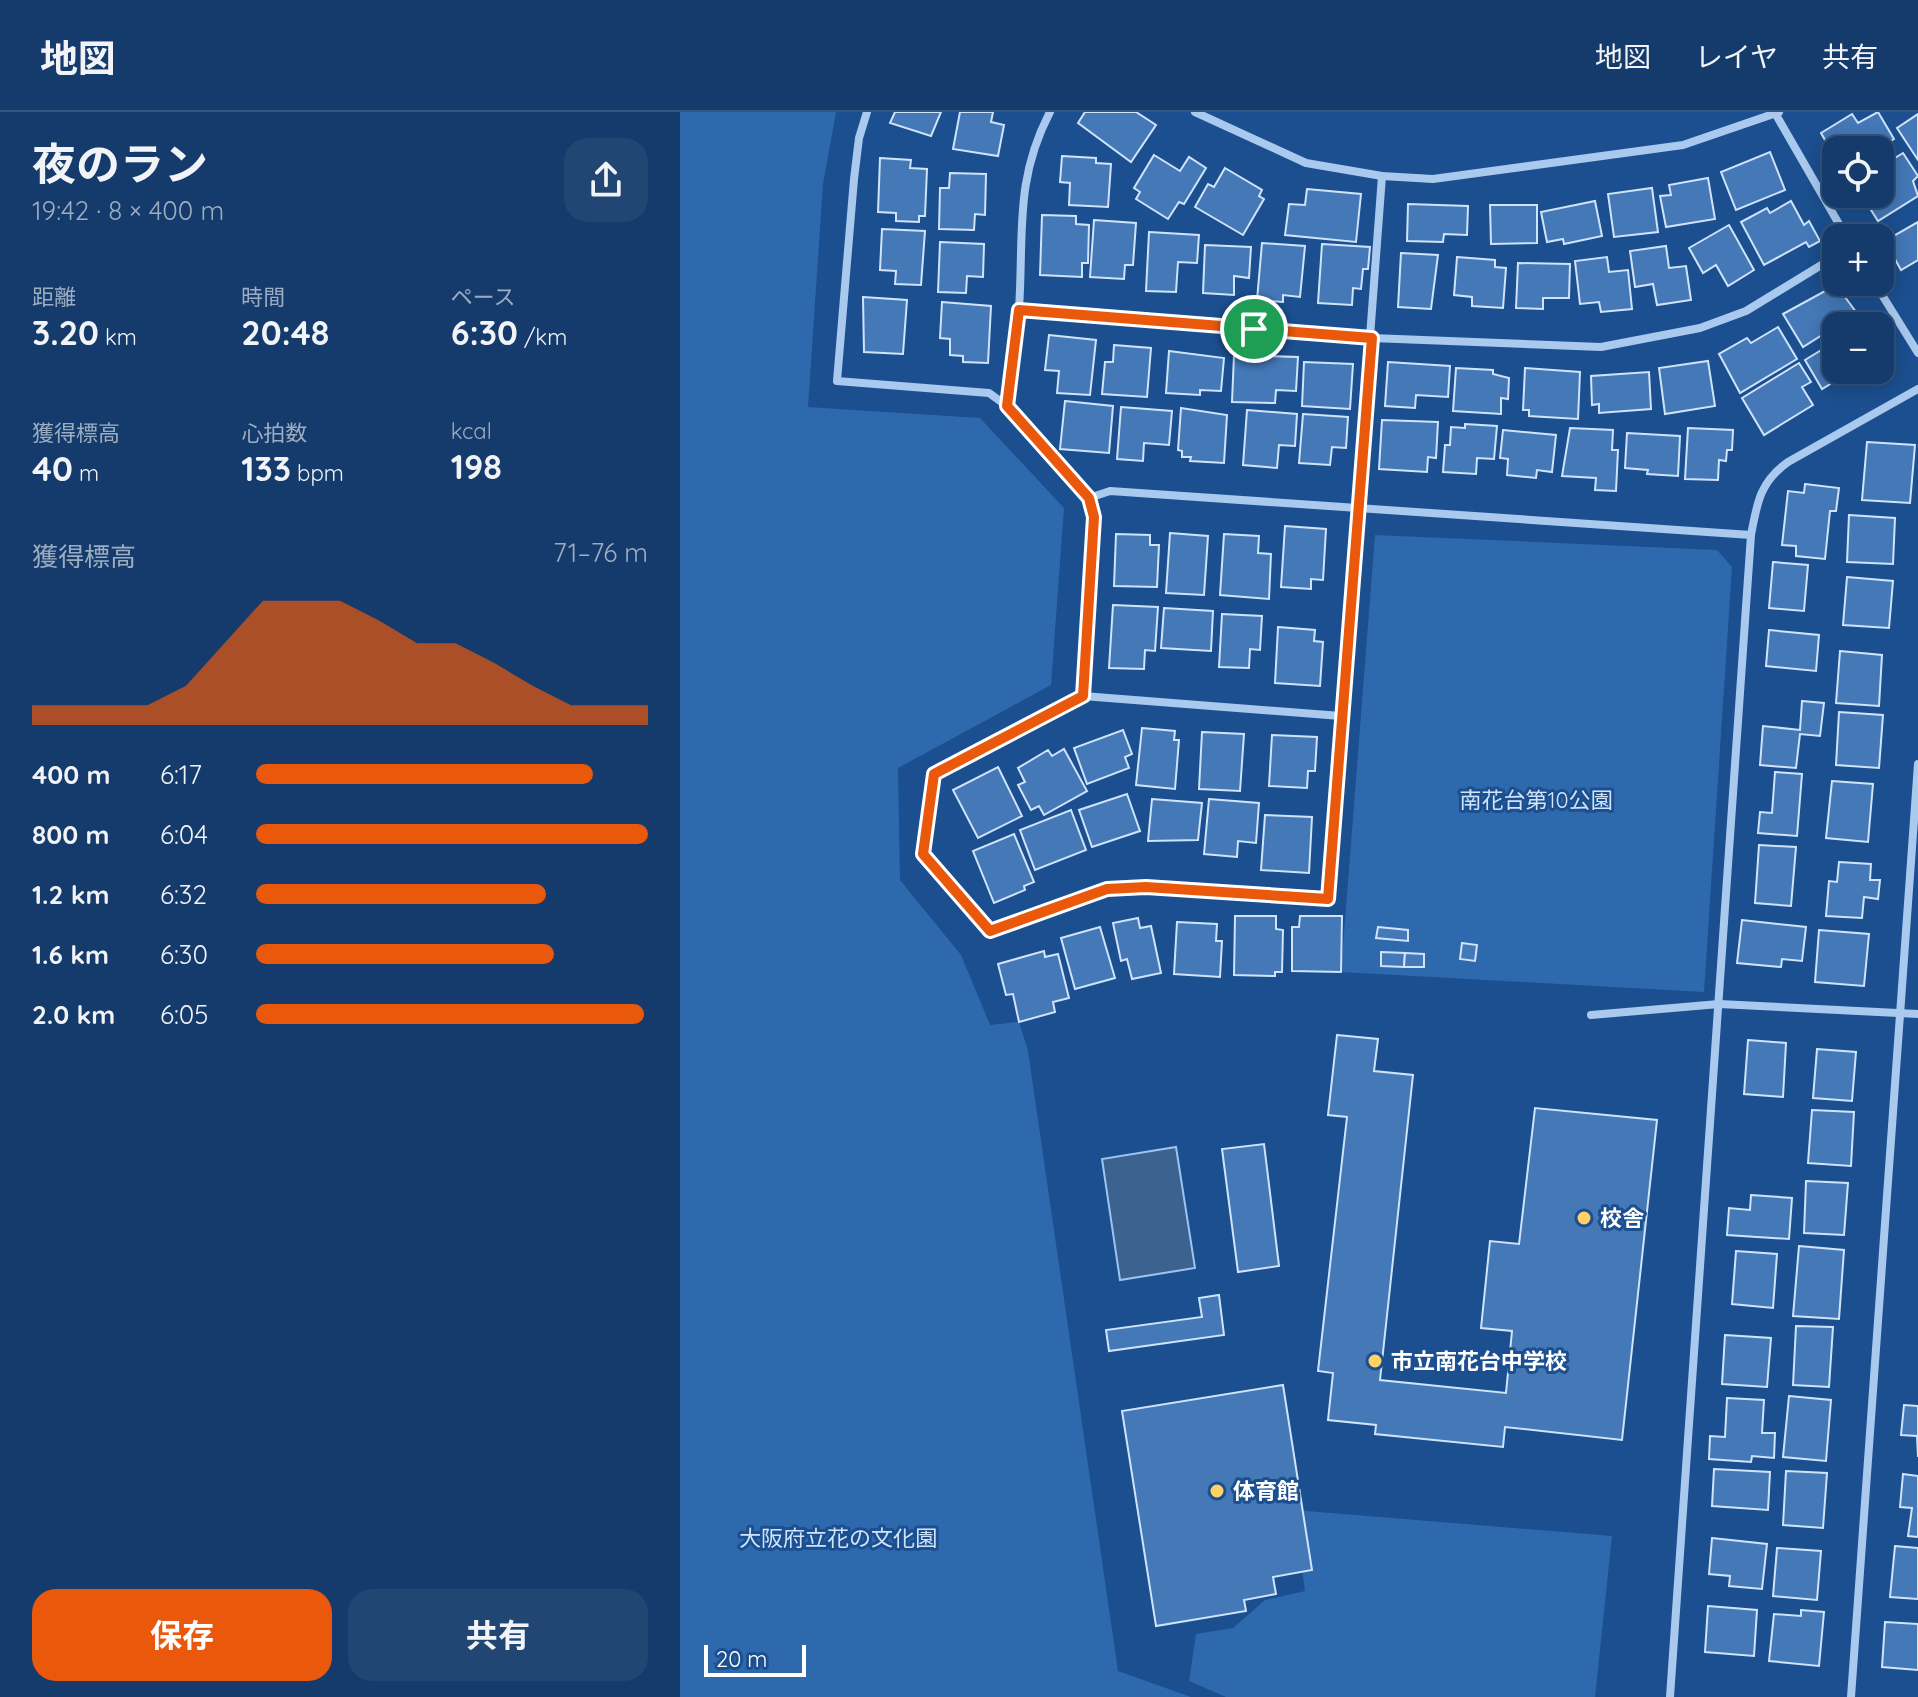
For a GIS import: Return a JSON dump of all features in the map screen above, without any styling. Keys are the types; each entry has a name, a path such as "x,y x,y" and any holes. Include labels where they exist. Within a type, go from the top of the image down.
{"street":[{"path":"867,112 856,165 837,381 989,393 1007,406 1089,498 1094,517 1083,696"},
{"path":"1007,406 1019,310 1024,182 1030,155 1050,112"},
{"path":"1195,112 1306,163 1382,176 1433,179 1683,145 1777,112 1839,224"},
{"path":"1341,716 1083,696 934,774 923,854 990,931 1107,889 1146,887 1328,899 1382,176"},
{"path":"1019,310 1372,338 1601,347 1700,328 1746,311 1822,265"},
{"path":"1883,296 1918,353"},
{"path":"1670,1697 1751,535 1758,497 1769,475 1918,389"},
{"path":"1089,498 1110,491 1751,535"},
{"path":"1851,1697 1918,764"},
{"path":"1591,1015 1719,1004 1918,1014"}],"green space":[{"name":"大阪府立花の文化園","path":"680,112 836,112 823,184 808,407 980,418 1064,508 1051,685 898,768 900,880 961,955 990,1025 1019,1022 1028,1051 1118,1671 1191,1697 680,1697"},
{"name":"南花台第10公園","path":"1375,535 1717,550 1732,567 1704,992 1341,972"},
{"path":"1294,1510 1612,1536 1595,1697 1226,1697 1189,1681 1196,1634 1233,1628 1265,1600 1305,1591"}],"shaded area":[{"path":"1176,1147 1195,1268 1120,1280 1102,1159"}],"building":[{"path":"895,112 941,112 931,136 890,123"},
{"path":"960,112 993,112 991,122 1004,125 998,156 953,149"},
{"path":"1085,112 1136,112 1156,125 1131,162 1078,123"},
{"path":"1878,112 1892,136 1823,136 1821,133 1852,114 1858,123"},
{"path":"1918,114 1918,160 1897,128"},
{"path":"1770,152 1785,190 1736,210 1721,172"},
{"path":"1903,153 1918,176 1913,181 1918,196 1878,221 1870,208 1894,208 1894,158"},
{"path":"1154,155 1180,171 1189,157 1206,168 1184,204 1179,202 1168,219 1136,199 1140,192 1134,188"},
{"path":"1062,156 1096,158 1096,163 1111,164 1108,207 1069,205 1070,183 1060,182"},
{"path":"880,158 911,160 910,168 927,169 925,216 919,216 919,222 896,221 896,213 878,212"},
{"path":"1225,168 1262,190 1259,196 1264,199 1243,235 1195,207 1208,184 1214,187"},
{"path":"950,173 986,174 985,215 975,214 974,230 939,229 940,188 949,188"},
{"path":"1708,178 1715,219 1666,227 1660,196 1671,195 1669,185"},
{"path":"1652,188 1658,232 1614,237 1608,194"},
{"path":"1307,189 1361,194 1356,242 1285,235 1289,204 1305,205"},
{"path":"1595,201 1602,236 1564,244 1563,239 1547,242 1541,212"},
{"path":"1791,201 1804,225 1809,221 1820,241 1809,247 1806,242 1764,265 1741,222 1767,208 1770,213"},
{"path":"1408,204 1468,206 1467,235 1444,234 1443,242 1407,241"},
{"path":"1490,205 1537,205 1537,243 1491,244"},
{"path":"1042,215 1076,216 1076,224 1089,225 1088,263 1082,263 1082,277 1040,275"},
{"path":"1094,220 1136,223 1133,265 1125,265 1124,279 1090,277"},
{"path":"1918,222 1918,260 1901,270 1894,257 1894,236"},
{"path":"1729,225 1754,270 1728,286 1716,265 1703,273 1689,248"},
{"path":"882,229 925,231 921,285 895,284 896,271 880,270"},
{"path":"1149,232 1199,235 1197,263 1178,262 1176,292 1146,291"},
{"path":"940,242 984,244 983,277 967,276 966,293 938,292"},
{"path":"1262,243 1305,246 1300,297 1283,295 1283,302 1257,300"},
{"path":"1322,244 1370,247 1368,269 1363,269 1361,289 1353,288 1352,305 1318,303"},
{"path":"1205,245 1251,247 1249,278 1234,276 1234,295 1203,293"},
{"path":"1666,246 1669,268 1686,266 1691,300 1657,305 1653,284 1635,287 1630,251"},
{"path":"1401,253 1438,255 1431,309 1398,307"},
{"path":"1457,257 1495,260 1495,267 1506,268 1503,308 1472,306 1472,297 1454,295"},
{"path":"1607,257 1609,272 1628,270 1632,309 1601,312 1599,302 1580,304 1575,261"},
{"path":"1518,263 1570,264 1569,298 1543,298 1543,309 1516,308"},
{"path":"1822,293 1822,296 1844,296 1856,312 1822,312 1822,335 1803,347 1783,314"},
{"path":"863,297 907,300 903,354 864,352"},
{"path":"942,302 991,306 988,363 963,362 963,356 950,355 950,339 940,338"},
{"path":"1778,327 1797,359 1740,393 1719,354 1747,338 1751,343"},
{"path":"1049,335 1096,340 1090,395 1057,393 1059,371 1045,370"},
{"path":"1114,345 1151,348 1147,397 1102,394 1105,362 1113,362"},
{"path":"1822,350 1822,384 1830,384 1822,389 1805,360"},
{"path":"1169,351 1224,358 1221,391 1200,390 1200,395 1166,393"},
{"path":"1234,355 1298,357 1296,391 1276,390 1275,403 1232,402"},
{"path":"1708,361 1715,406 1665,414 1659,368"},
{"path":"1304,362 1353,364 1350,409 1302,406"},
{"path":"1388,362 1450,366 1448,397 1416,395 1415,408 1385,406"},
{"path":"1799,363 1811,382 1802,387 1813,405 1764,435 1742,398"},
{"path":"1456,368 1493,370 1493,374 1509,378 1508,399 1501,398 1501,414 1453,411"},
{"path":"1525,368 1580,372 1578,419 1529,416 1529,410 1523,410"},
{"path":"1649,372 1651,409 1599,413 1599,404 1592,405 1591,376"},
{"path":"1065,401 1113,406 1109,453 1060,449"},
{"path":"1121,407 1172,411 1169,445 1144,443 1143,461 1117,459"},
{"path":"1181,408 1227,415 1224,463 1190,461 1191,457 1182,457 1182,451 1178,450"},
{"path":"1247,410 1297,414 1295,446 1279,445 1277,468 1243,465"},
{"path":"1303,414 1348,417 1346,448 1332,447 1330,465 1299,463"},
{"path":"1382,420 1438,422 1436,458 1428,457 1427,472 1379,469"},
{"path":"1465,424 1497,426 1494,459 1477,458 1476,474 1443,472 1445,445 1450,445 1451,427 1465,428"},
{"path":"1570,428 1613,430 1612,450 1618,450 1616,491 1595,490 1596,478 1562,476"},
{"path":"1688,428 1733,430 1732,450 1727,450 1726,461 1719,460 1718,480 1685,479"},
{"path":"1503,430 1556,435 1552,472 1537,470 1536,478 1507,475 1508,459 1500,458"},
{"path":"1627,433 1680,436 1678,476 1647,474 1648,470 1625,468"},
{"path":"1867,442 1915,445 1910,503 1862,500"},
{"path":"1805,484 1839,488 1836,511 1830,511 1825,559 1796,556 1796,546 1782,545 1788,491 1804,493"},
{"path":"1849,515 1895,518 1893,564 1847,562"},
{"path":"1285,526 1326,529 1323,580 1311,579 1311,589 1281,587"},
{"path":"1170,533 1208,536 1204,595 1166,593"},
{"path":"1116,534 1150,535 1150,545 1159,545 1157,587 1114,586"},
{"path":"1224,534 1259,536 1258,553 1271,554 1269,599 1220,595"},
{"path":"1773,562 1808,565 1804,611 1769,608"},
{"path":"1847,577 1893,581 1889,628 1843,625"},
{"path":"1113,605 1158,607 1155,651 1145,650 1144,669 1109,668"},
{"path":"1164,608 1213,611 1211,651 1161,648"},
{"path":"1222,614 1262,616 1260,650 1250,649 1249,668 1219,667"},
{"path":"1278,627 1315,630 1314,641 1323,642 1320,686 1275,683"},
{"path":"1769,630 1819,635 1816,671 1766,666"},
{"path":"1840,651 1882,655 1879,706 1836,703"},
{"path":"1802,701 1824,703 1820,736 1800,734 1796,768 1760,765 1763,726 1800,730"},
{"path":"1839,712 1883,715 1879,768 1836,765"},
{"path":"1142,728 1175,731 1174,740 1179,740 1175,789 1136,785"},
{"path":"1123,730 1132,754 1125,757 1129,768 1087,784 1074,748"},
{"path":"1202,732 1244,734 1240,791 1199,789"},
{"path":"1272,735 1317,737 1315,771 1308,771 1307,788 1269,786"},
{"path":"1064,749 1087,791 1044,815 1039,806 1031,810 1018,785 1025,782 1018,768 1048,750 1052,756"},
{"path":"998,767 1022,816 978,838 953,790"},
{"path":"1775,772 1802,774 1797,836 1758,833 1760,812 1772,813"},
{"path":"1832,781 1873,784 1868,842 1826,838"},
{"path":"1127,794 1140,831 1092,847 1079,810"},
{"path":"1152,799 1202,803 1198,840 1148,841"},
{"path":"1209,799 1259,803 1256,843 1238,841 1237,857 1204,854"},
{"path":"1071,810 1086,850 1035,870 1020,830"},
{"path":"1265,815 1312,817 1309,873 1261,870"},
{"path":"1014,834 1034,882 1024,886 1025,890 994,903 973,851"},
{"path":"1759,845 1796,847 1791,906 1755,903"},
{"path":"1839,862 1871,864 1870,880 1880,880 1878,899 1864,897 1862,918 1826,916 1829,881 1837,882"},
{"path":"1235,916 1276,916 1276,929 1283,930 1282,972 1275,972 1275,976 1234,975"},
{"path":"1300,916 1342,916 1341,972 1292,971 1292,927 1299,927"},
{"path":"1138,918 1140,928 1151,926 1161,973 1132,979 1127,959 1121,961 1113,923"},
{"path":"1742,920 1806,927 1802,961 1782,959 1781,967 1737,963"},
{"path":"1177,922 1217,924 1216,941 1222,941 1220,977 1174,974"},
{"path":"1100,927 1115,978 1075,989 1061,938"},
{"path":"1378,927 1408,930 1408,941 1376,938"},
{"path":"1819,930 1869,934 1864,986 1815,982"},
{"path":"1462,943 1477,945 1475,961 1460,959"},
{"path":"1044,951 1045,957 1058,954 1069,998 1053,1002 1055,1012 1019,1022 1013,994 1006,995 998,964"},
{"path":"1381,952 1405,953 1404,967 1381,966"},
{"path":"1405,953 1424,954 1424,967 1404,967"},
{"name":"校舎","path":"1337,1035 1378,1039 1374,1071 1413,1075 1380,1380 1506,1393 1512,1331 1481,1328 1490,1241 1519,1244 1535,1108 1657,1120 1622,1440 1505,1427 1503,1447 1375,1434 1376,1425 1328,1420 1333,1373 1318,1371 1347,1117 1328,1115"},
{"path":"1748,1040 1786,1043 1783,1097 1744,1094"},
{"path":"1817,1049 1856,1052 1852,1101 1813,1098"},
{"path":"1812,1110 1854,1112 1851,1166 1808,1163"},
{"path":"1264,1144 1279,1266 1238,1272 1222,1149"},
{"path":"1806,1181 1848,1183 1844,1235 1804,1233"},
{"path":"1751,1195 1792,1198 1789,1239 1727,1235 1729,1208 1750,1210"},
{"path":"1799,1246 1844,1250 1839,1319 1793,1316"},
{"path":"1736,1251 1777,1254 1773,1308 1732,1304"},
{"path":"1219,1295 1224,1335 1109,1351 1106,1330 1202,1317 1199,1298"},
{"path":"1796,1326 1833,1327 1829,1387 1793,1385"},
{"path":"1725,1335 1771,1338 1767,1387 1722,1384"},
{"name":"体育館","path":"1283,1385 1312,1570 1273,1577 1276,1594 1244,1600 1246,1611 1156,1626 1122,1411"},
{"path":"1789,1396 1831,1400 1826,1461 1783,1457"},
{"path":"1727,1398 1764,1400 1762,1433 1775,1433 1774,1458 1752,1456 1751,1462 1709,1459 1710,1436 1725,1437"},
{"path":"1904,1405 1918,1406 1918,1457 1917,1436 1901,1435"},
{"path":"1714,1469 1770,1472 1768,1510 1712,1506"},
{"path":"1786,1471 1827,1473 1823,1528 1783,1525"},
{"path":"1903,1474 1918,1476 1918,1537 1908,1536 1912,1508 1900,1507"},
{"path":"1712,1538 1767,1544 1762,1589 1729,1586 1730,1576 1709,1574"},
{"path":"1895,1546 1918,1548 1918,1599 1890,1597"},
{"path":"1777,1548 1821,1551 1817,1600 1773,1596"},
{"path":"1708,1606 1757,1610 1754,1656 1705,1652"},
{"path":"1801,1610 1824,1612 1819,1666 1769,1661 1774,1614 1801,1616"},
{"path":"1885,1622 1918,1624 1918,1670 1882,1667"}],"place":[{"name":"校舎","path":"1584,1218"},
{"name":"市立南花台中学校","path":"1375,1361"},
{"name":"体育館","path":"1217,1491"}],"route":[{"path":"1019,310 1254,329 1372,338 1328,899 1146,887 1107,889 990,931 923,854 934,774 1083,696 1094,517 1089,498 1007,406 1019,310"}]}
